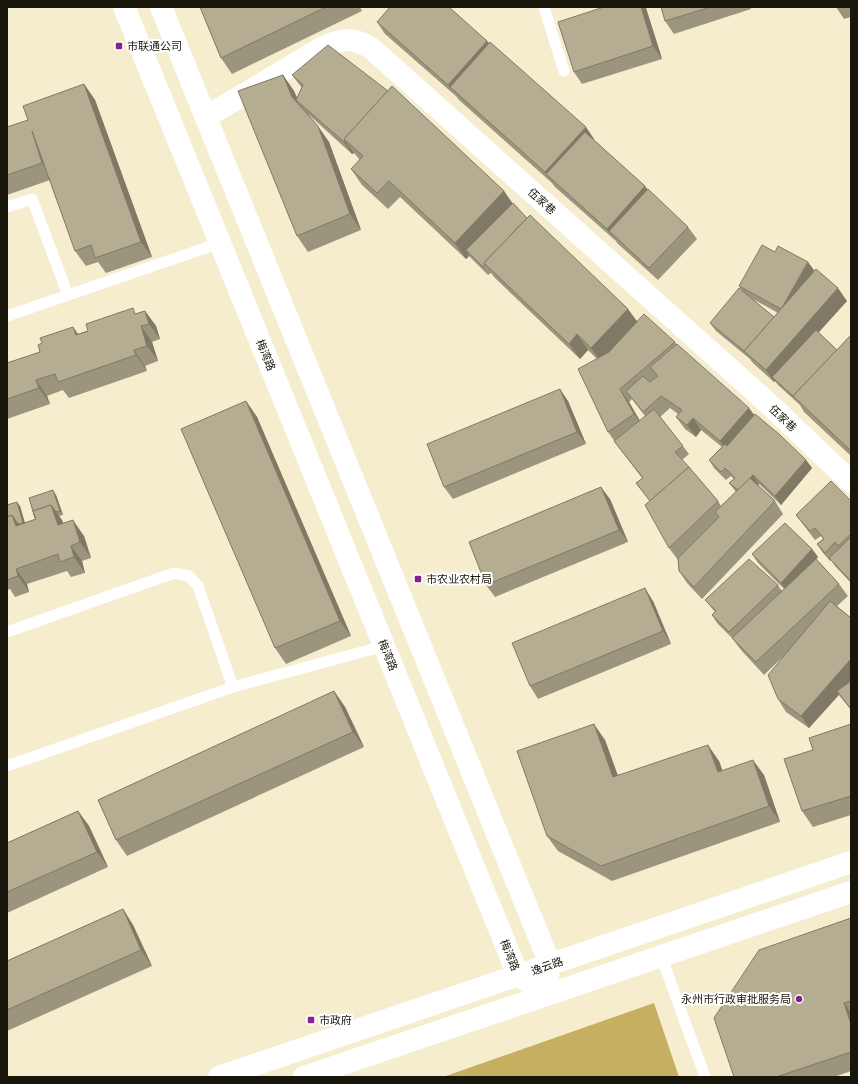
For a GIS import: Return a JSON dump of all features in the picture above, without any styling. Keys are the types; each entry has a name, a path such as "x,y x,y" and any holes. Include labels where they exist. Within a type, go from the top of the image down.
{"street":[{"name":"梅湾路","path":"124,7 518,975 545,995"},
{"path":"161,7 550,964 545,995"},
{"name":"伍家巷","path":"206,117 323,47 336,41 348,39 360,41 371,48 759,395 851,482"},
{"name":"逸云路","path":"219,1077 851,862"},
{"path":"304,1077 851,892"}],"lane":[{"path":"544,7 564,71"},
{"path":"7,208 32,199 68,295"},
{"path":"7,316 220,243"},
{"path":"7,632 174,573 189,576 198,586 233,686"},
{"path":"7,766 233,686 384,646"},
{"path":"661,956 705,1077"}],"shaded area":[{"path":"654,1003 679,1077 443,1077"}],"building":[{"path":"200,7 326,7 221,58"},
{"path":"390,7 449,7 487,41 448,85 377,22"},
{"path":"604,7 641,7 653,46 574,72 558,22"},
{"path":"661,7 711,7 665,21"},
{"path":"490,42 586,127 545,172 450,87"},
{"path":"328,45 388,91 344,139 344,142 296,100 303,85 292,75"},
{"path":"283,75 292,97 318,126 350,214 297,236 238,91"},
{"path":"84,84 141,242 95,258 91,245 75,251 32,131 42,163 7,175 7,127 28,120 23,106"},
{"path":"392,86 504,191 455,243 389,181 377,193 351,169 363,156 344,139"},
{"path":"585,132 645,186 607,229 546,174"},
{"path":"648,189 688,227 649,268 609,231"},
{"path":"513,203 527,218 484,263 485,264 483,267 466,250"},
{"path":"530,215 628,309 591,348 577,334 569,344 484,263"},
{"path":"762,245 775,252 778,246 808,262 781,309 739,286"},
{"path":"816,269 838,288 766,370 744,351"},
{"path":"739,288 774,317 744,351 710,323"},
{"path":"133,308 135,314 145,311 149,324 141,326 147,346 134,350 136,355 58,382 55,374 36,380 39,388 7,399 7,363 40,352 38,345 42,343 40,338 73,327 76,335 88,331 86,324"},
{"path":"644,314 675,342 620,389 634,414 608,432 578,369 609,352"},
{"path":"816,330 837,350 793,396 794,397 772,377"},
{"path":"851,335 851,451 793,396"},
{"path":"677,344 749,408 720,441 693,418 687,425 676,417 682,410 661,396 643,412 626,391 643,376 650,382 658,376 650,367"},
{"path":"560,389 577,432 444,487 427,444"},
{"path":"246,401 340,621 275,648 181,429"},
{"path":"654,409 683,446 675,452 689,467 650,501 636,483 643,478 614,441"},
{"path":"755,414 779,434 806,460 775,496 753,475 738,490 729,483 735,478 725,468 721,472 709,460 725,444 727,446"},
{"path":"689,467 718,501 669,548 645,505"},
{"path":"750,478 775,501 694,587 679,571 678,558 719,517 715,512"},
{"path":"831,481 851,501 851,534 838,546 835,542 825,553 817,544 824,539 815,528 810,531 796,515"},
{"path":"601,487 619,530 486,585 469,542"},
{"path":"53,490 60,511 56,512 51,505 33,511 35,518 29,498"},
{"path":"17,502 23,523 18,524 12,515 7,517 7,505"},
{"path":"51,505 58,525 73,520 80,542 71,546 74,557 60,562 58,554 16,569 18,576 7,580 7,517 12,515 16,526 36,519 33,511"},
{"path":"785,523 812,549 781,583 752,554"},
{"path":"851,537 851,581 829,558"},
{"path":"749,559 778,585 729,632 712,615 716,611 705,600"},
{"path":"816,559 839,584 756,662 732,638"},
{"path":"645,588 663,631 530,686 512,643"},
{"path":"830,601 851,618 851,659 801,716 778,699 768,675"},
{"path":"851,681 851,709 837,691"},
{"path":"334,691 353,732 116,840 98,800"},
{"path":"594,724 613,777 708,745 718,772 753,760 769,806 601,866 547,836 517,751"},
{"path":"851,724 851,796 802,811 784,759 813,750 809,738"},
{"path":"78,811 97,852 7,892 7,843"},
{"path":"123,909 141,950 7,1010 7,961"},
{"name":"永州市行政审批服务局","path":"851,918 851,1001 844,1003 851,1024 851,1052 776,1077 734,1077 714,1018 759,950"}],"place":[{"name":"市联通公司","path":"119,46"},
{"name":"市农业农村局","path":"418,579"},
{"name":"永州市行政审批服务局","path":"799,999"},
{"name":"市政府","path":"311,1020"}]}
